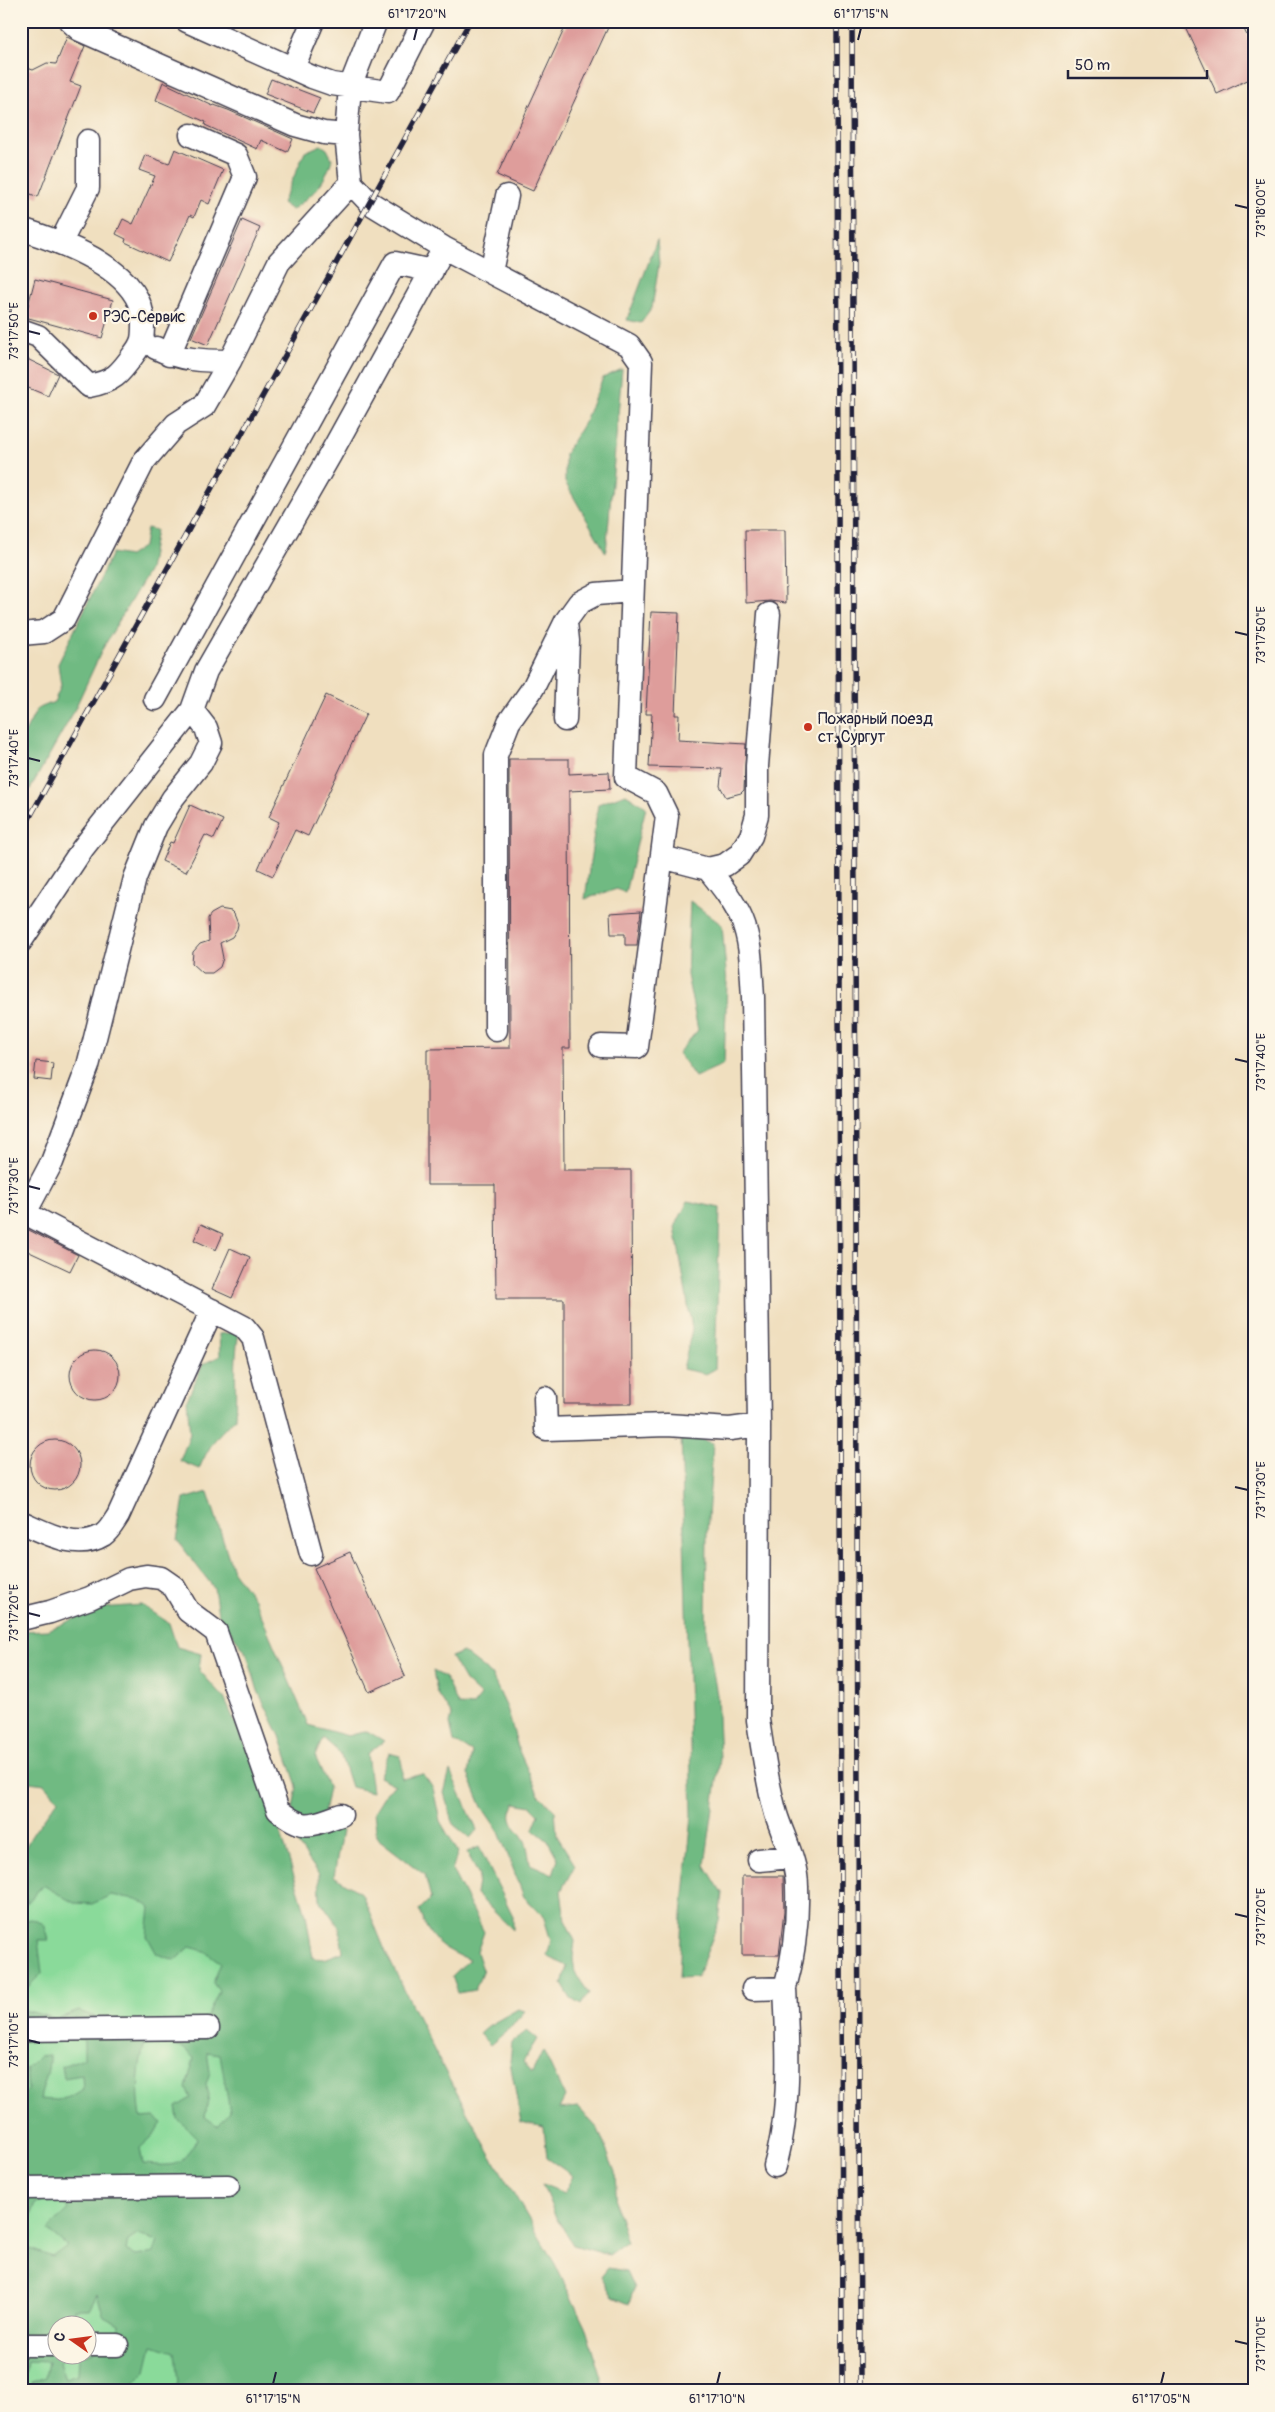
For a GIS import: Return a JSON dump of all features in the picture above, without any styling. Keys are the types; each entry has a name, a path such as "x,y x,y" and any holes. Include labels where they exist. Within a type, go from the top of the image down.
{"street":[{"path":"70,21 80,30 295,125 324,133 346,135"},
{"path":"188,21 332,84 388,92 424,21"},
{"path":"293,68 312,21"},
{"path":"376,21 350,86 346,135 352,183 370,203 444,248 629,345 641,362 626,777 656,793 668,816 637,1047 601,1046"},
{"path":"169,355 245,177 236,155 191,135"},
{"path":"61,242 88,188 88,142"},
{"path":"25,636 44,632 64,618 144,461 176,424 204,406 230,361 279,262 352,183"},
{"path":"491,272 507,196"},
{"path":"21,235 27,231 61,242 93,258 130,287 143,313 143,342 126,366 110,382 89,386 38,336 21,330"},
{"path":"21,941 83,848 192,710 206,671 330,455 444,248"},
{"path":"155,699 395,263 432,271"},
{"path":"143,342 169,355 194,361 230,361"},
{"path":"496,1030 496,754 508,722 533,688 566,621 579,603 596,594 632,591"},
{"path":"662,857 708,869 725,865 739,854 751,836 757,815 757,766 769,614"},
{"path":"565,720 568,641 566,621"},
{"path":"192,710 206,728 211,743 201,763 173,798 156,826 135,878 88,1066 52,1162 23,1212 244,1327 253,1338 311,1554"},
{"path":"708,869 724,889 742,921 750,949 754,997 759,1425 758,1720 764,1760 776,1814 791,1857 798,1885 793,1960 785,1988 788,2045 782,2140 775,2166"},
{"path":"21,1522 71,1541 91,1540 105,1534 118,1516 212,1310"},
{"path":"545,1398 546,1429 667,1425 730,1429 759,1425"},
{"path":"21,1619 90,1598 129,1580 146,1576 161,1578 174,1587 188,1611 216,1632 278,1810 294,1823 310,1826 341,1815"},
{"path":"759,1860 791,1857"},
{"path":"753,1989 785,1988"},
{"path":"21,2030 208,2028"},
{"path":"21,2188 228,2186"},
{"path":"21,2345 48,2345"},
{"path":"98,2345 117,2345"}],"green space":[{"path":"321,145 327,149 332,159 329,168 317,189 292,210 282,203 305,152"},
{"path":"657,240 659,264 652,308 641,323 627,320"},
{"path":"622,369 606,553 565,482 565,454 585,421 603,378"},
{"path":"147,528 156,530 149,570 103,648 72,715 21,805 21,740 37,709 54,702 61,686 58,664 112,553 129,556 144,546"},
{"path":"626,794 646,807 625,893 617,889 585,899 598,804"},
{"path":"690,901 722,925 727,983 724,1064 695,1077 678,1053 698,1030 687,975"},
{"path":"688,1201 720,1208 715,1369 706,1374 683,1369 692,1329 675,1227"},
{"path":"239,1332 236,1354 235,1419 214,1442 199,1469 180,1461 190,1434 187,1400 203,1364 220,1356 219,1334"},
{"path":"681,1434 713,1443 707,1533 706,1631 717,1695 720,1759 705,1865 722,1893 719,1921 697,1977 679,1978 682,1915 692,1815"},
{"path":"208,1492 233,1571 254,1599 308,1725 348,1736 367,1731 384,1741 367,1754 372,1792 351,1787 340,1753 323,1738 315,1756 329,1788 323,1818 342,1831 334,1876 362,1894 387,1955 438,2058 483,2141 555,2264 585,2326 605,2391 166,2391 178,2383 175,2352 152,2345 146,2370 134,2384 139,2391 28,2391 32,2382 45,2377 48,2362 27,2361 24,2382 21,2379 21,2251 30,2249 52,2257 67,2246 48,2230 69,2209 56,2198 36,2203 26,2229 21,2230 21,2152 26,2142 24,2118 21,2117 21,2098 28,2089 26,2069 39,2056 49,2055 40,2099 58,2100 68,2098 83,2089 82,2075 64,2078 62,2066 84,2058 84,2040 41,2033 28,2041 21,2042 21,2009 56,2019 79,2011 103,2020 121,2041 131,2024 205,2020 219,1991 213,1983 221,1963 205,1951 190,1947 175,1960 157,1954 147,1936 150,1907 137,1899 111,1895 92,1904 74,1903 43,1885 27,1903 22,1870 26,1847 31,1836 58,1800 45,1784 29,1782 21,1791 21,1631 48,1630 100,1608 142,1605 169,1623 177,1647 201,1654 199,1670 224,1698 254,1763 280,1831 306,1914 313,1958 324,1959 343,1952 339,1927 320,1900 319,1874 296,1842 293,1809 297,1786 280,1736 258,1691 247,1654 218,1614 214,1588 177,1540 184,1499","holes":["146,2040 183,2048 194,2058 186,2088 191,2098 176,2107 178,2119 197,2138 187,2155 182,2160 170,2165 143,2164 140,2148 153,2136 162,2123 154,2117 141,2118 139,2079","207,2052 220,2054 230,2112 218,2126 205,2117 209,2095 206,2084 210,2072","137,2235 158,2241 154,2253 136,2256 126,2250 128,2241"]},
{"path":"463,1652 491,1674 507,1708 519,1751 539,1795 555,1811 557,1836 575,1865 561,1891 565,1920 575,1941 573,1958 575,1973 589,1993 581,2005 571,1999 562,1984 567,1966 547,1956 551,1941 543,1915 524,1897 499,1832 482,1807 468,1774 472,1752 454,1742 450,1724 452,1715 437,1692 433,1671 445,1677 458,1705 473,1706 481,1696 465,1681 451,1657","holes":["515,1803 531,1806 539,1814 533,1829 548,1841 558,1859 553,1874 530,1864 526,1843 511,1820"]},
{"path":"389,1753 400,1756 402,1779 423,1774 433,1788 440,1821 458,1852 452,1870 484,1932 477,1952 483,1970 475,1990 458,1993 452,1976 469,1960 437,1942 423,1921 419,1910 431,1898 425,1875 377,1838 374,1812 387,1791 395,1785 379,1777"},
{"path":"450,1771 477,1830 470,1838 454,1825 444,1793"},
{"path":"479,1847 513,1916 513,1930 476,1894 479,1876 467,1852"},
{"path":"21,1863 161,1871 234,1934 291,2391 21,2391"},
{"path":"32,1919 44,1924 49,1940 38,1940 42,1973 27,1988 21,1971 21,1921"},
{"path":"518,2009 525,2011 508,2030 490,2045 479,2034 488,2026"},
{"path":"527,2031 537,2039 523,2062 532,2073 543,2050 565,2097 559,2109 578,2107 598,2129 615,2172 617,2211 627,2242 609,2255 573,2245 555,2215 542,2184 564,2193 573,2176 547,2158 544,2127 521,2122 510,2062 512,2042"},
{"path":"608,2268 626,2271 634,2288 629,2304 613,2297 601,2277"}],"building":[{"path":"568,21 611,21 533,191 497,175"},
{"path":"1183,21 1240,21 1254,50 1254,77 1217,94"},
{"path":"67,37 85,46 70,82 81,86 38,197 21,190 21,66 33,70 47,63 56,64"},
{"path":"271,79 320,98 313,113 265,94"},
{"path":"163,82 213,106 228,110 293,139 287,152 261,140 257,149 205,125 206,122 156,100"},
{"path":"175,149 223,170 209,204 201,200 194,217 190,215 168,262 125,242 126,239 116,234 123,219 133,224 155,176 139,170 145,155 169,164"},
{"path":"242,220 260,228 208,345 191,338"},
{"path":"35,279 113,300 102,338 25,317"},
{"path":"21,356 58,374 48,396 21,385"},
{"path":"745,530 785,530 786,603 770,601 746,603"},
{"path":"651,612 679,613 675,715 679,715 678,740 746,744 744,790 741,793 726,797 720,786 722,769 649,767 652,714 646,714"},
{"path":"326,695 366,714 308,836 295,830 273,876 258,869 279,822 269,817"},
{"path":"509,759 569,759 569,774 609,772 610,789 569,791 570,1048 563,1048 564,1170 631,1170 632,1404 564,1404 564,1299 496,1299 495,1185 427,1185 427,1049 510,1048"},
{"path":"190,805 223,820 214,839 205,835 186,872 162,861 170,842 173,843"},
{"path":"220,909 231,911 234,914 238,924 237,929 232,937 220,943 223,958 220,967 212,973 203,973 192,963 193,952 200,944 209,941 208,918"},
{"path":"641,911 637,945 625,945 625,934 611,934 610,913"},
{"path":"36,1061 53,1063 51,1081 34,1079"},
{"path":"201,1224 223,1234 216,1250 194,1240"},
{"path":"21,1226 78,1255 70,1271 21,1248"},
{"path":"230,1248 250,1257 232,1298 212,1289"},
{"path":"90,1350 100,1350 113,1357 120,1370 120,1380 113,1393 100,1400 90,1400 81,1396 74,1389 70,1380 70,1370 74,1361 81,1354"},
{"path":"50,1440 60,1440 73,1447 80,1460 80,1470 73,1483 60,1490 50,1490 41,1486 34,1479 30,1470 30,1460 34,1451 41,1444"},
{"path":"350,1552 405,1676 369,1692 314,1568"},
{"path":"742,1876 783,1876 784,1912 779,1955 742,1955"}],"railway":[{"path":"21,833 470,21"},
{"path":"837,21 842,2391"},
{"path":"852,21 860,2391"}],"place":[{"name":"РЭС-Сервис","path":"93,316"},
{"name":"Пожарный поезд ст. Сургут","path":"808,727"}]}
